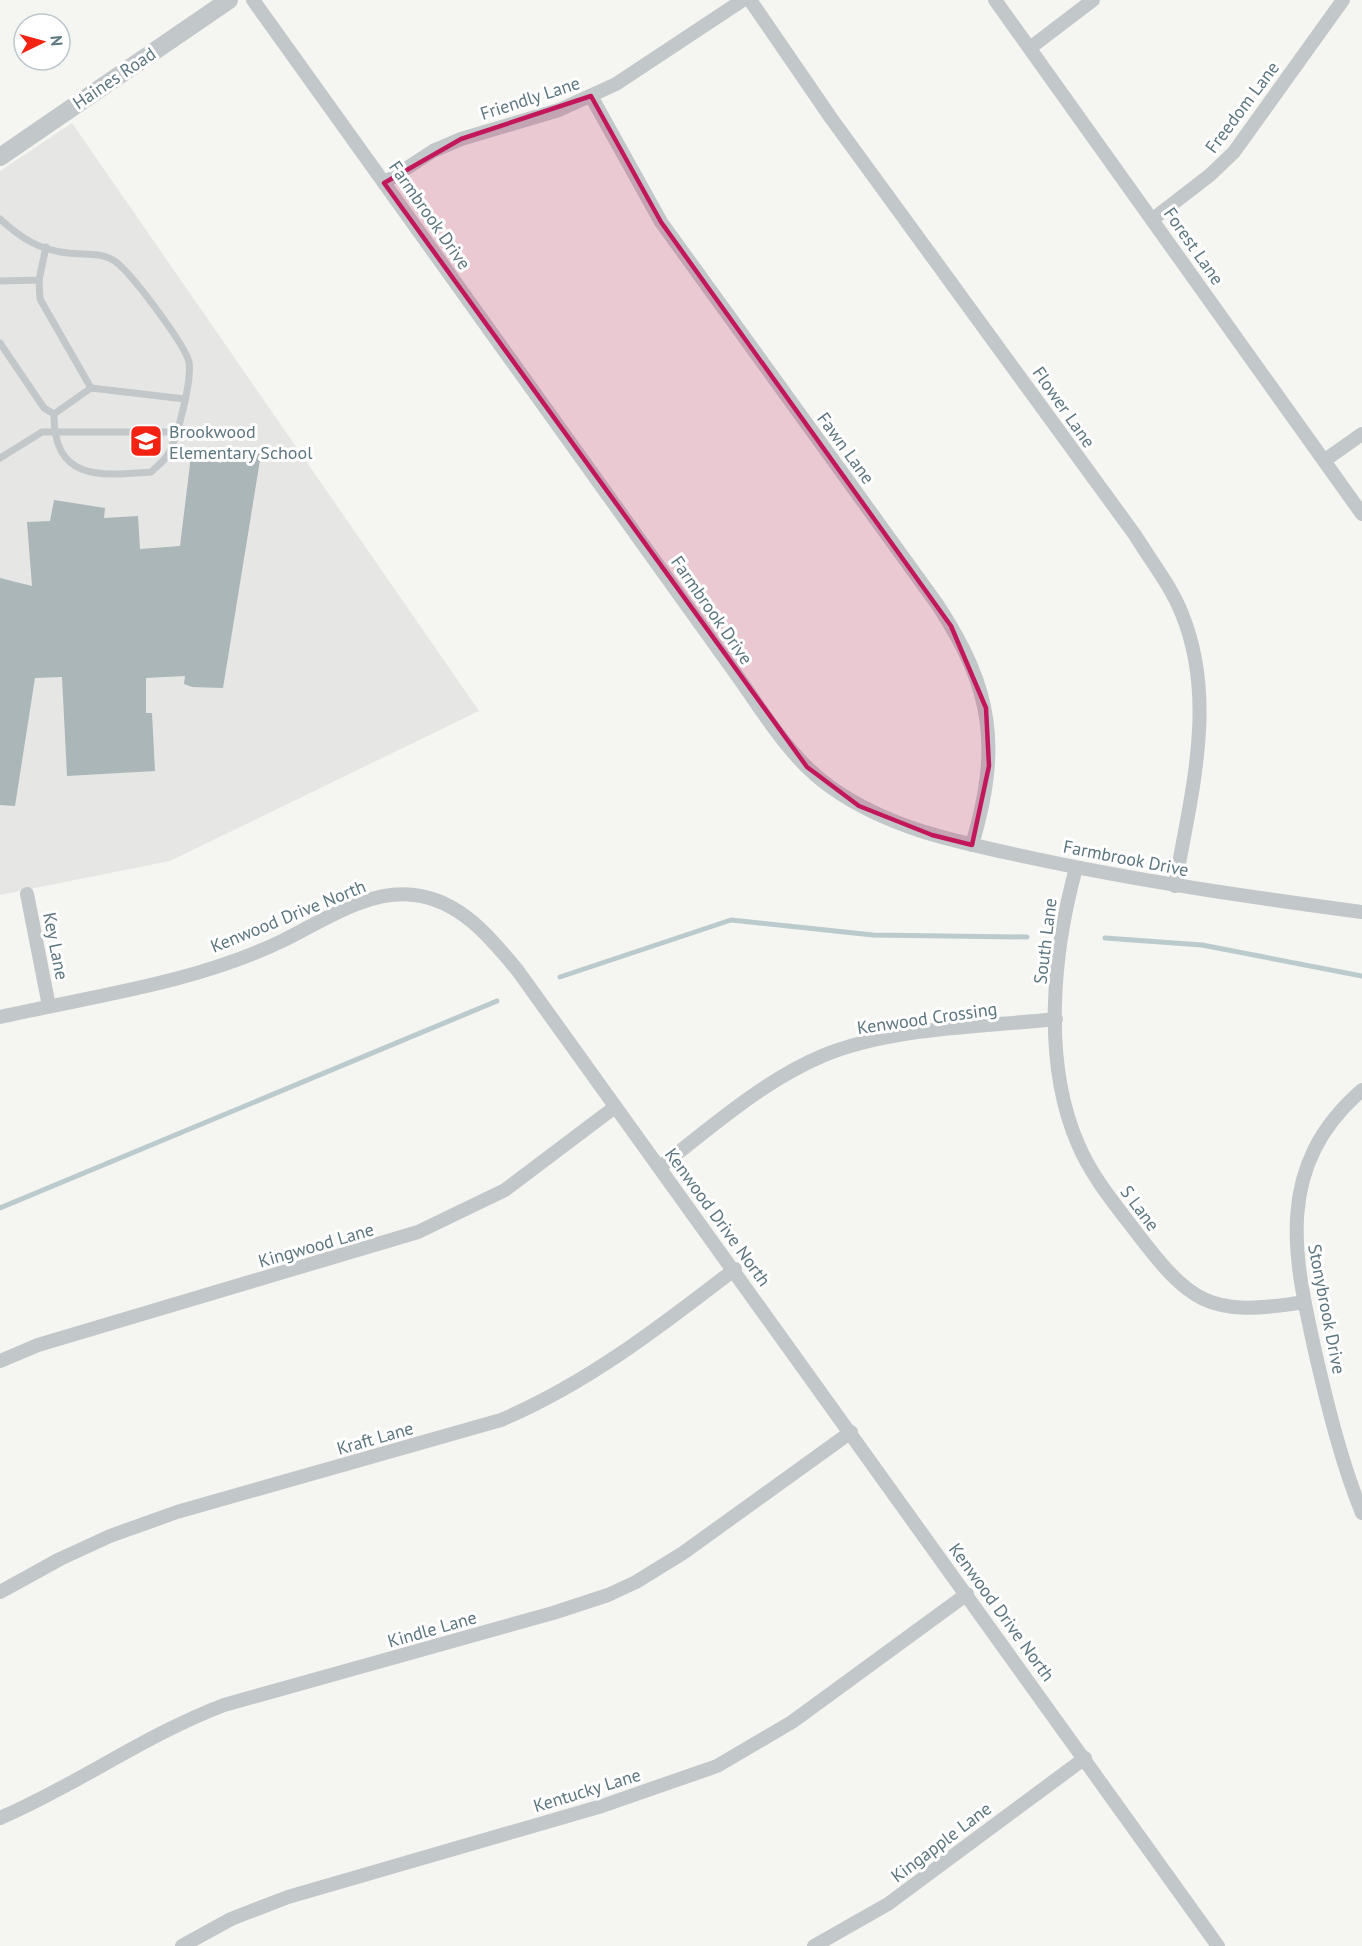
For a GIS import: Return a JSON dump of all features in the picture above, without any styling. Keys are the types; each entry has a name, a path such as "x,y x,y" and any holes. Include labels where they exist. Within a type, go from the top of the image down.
{"street":[{"name":"Haines Road","path":"0,156 229,0"},
{"name":"Farmbrook Drive","path":"253,0 736,674 807,767 830,787 867,810 932,835 972,845 1076,868 1175,886 1362,912"},
{"name":"Friendly Lane","path":"384,183 433,151 461,139 559,110 591,96 638,71 743,0"},
{"name":"Flower Lane","path":"750,0 831,118 1135,535 1173,594 1194,654 1201,708 1192,783 1175,886"},
{"name":"Forest Lane","path":"995,0 1362,514"},
{"path":"1030,48 1093,0"},
{"name":"Freedom Lane","path":"1153,219 1210,175 1234,152 1343,0"},
{"name":"Fawn Lane","path":"591,96 661,222 937,604 970,661 986,708 989,766 983,806 972,845"},
{"path":"1325,460 1362,434"},
{"name":"South Lane","path":"1056,1019 1059,942 1076,868"},
{"name":"Key Lane","path":"27,894 49,1006"},
{"name":"Kenwood Drive North","path":"0,1017 189,974 280,942 360,904 380,898 413,895 449,906 471,920 492,939 518,971 735,1269 1218,1946"},
{"name":"Kenwood Crossing","path":"660,1167 773,1084 821,1057 878,1040 1056,1019"},
{"name":"S Lane","path":"1056,1019 1061,1087 1078,1144 1112,1201 1161,1265 1183,1286 1219,1306 1261,1309 1304,1302"},
{"name":"Stonybrook Drive","path":"1362,1090 1335,1118 1316,1146 1299,1190 1295,1220 1295,1250 1323,1386 1344,1462 1362,1513"},
{"name":"Kingwood Lane","path":"0,1361 39,1345 418,1233 505,1190 615,1107"},
{"name":"Kraft Lane","path":"0,1592 60,1558 111,1536 177,1512 491,1423 540,1403 579,1382 628,1349 735,1269"},
{"name":"Kindle Lane","path":"0,1818 130,1748 190,1718 224,1705 553,1613 617,1590 683,1553 851,1432"},
{"name":"Kentucky Lane","path":"182,1946 231,1919 288,1897 602,1806 717,1766 792,1722 967,1594"},
{"name":"Kingapple Lane","path":"814,1946 888,1904 1085,1758"}],"lane":[{"path":"0,219 23,240 65,253 98,255 112,259 130,274 189,362 185,399 177,432 167,456 151,472 92,474 66,461 53,433 54,414"},
{"path":"46,247 39,280 40,299 91,388"},
{"path":"0,280 39,280"},
{"path":"0,343 44,408 54,414"},
{"path":"54,414 91,388 185,399"},
{"path":"0,458 42,432 177,432"}],"highlighted area":[{"path":"591,96 661,222 951,626 986,708 989,766 972,845 932,835 859,806 807,767 384,183 461,139"}],"shaded area":[{"name":"Brookwood Elementary School","path":"72,123 479,711 170,861 0,895 0,171"}],"building":[{"name":"Brookwood Elementary School","path":"222,449 261,454 223,688 192,687 184,684 185,676 146,678 146,713 152,713 155,771 67,776 62,677 35,678 15,806 0,805 0,578 32,586 27,522 50,521 54,500 105,508 104,518 138,516 140,549 180,546 191,456 221,463"}],"waterway":[{"path":"560,977 731,920 873,935 1027,937"},
{"path":"1105,938 1202,945 1362,976"},
{"path":"0,1208 497,1001"}],"place":[{"name":"Brookwood Elementary School","path":"146,441"}]}
